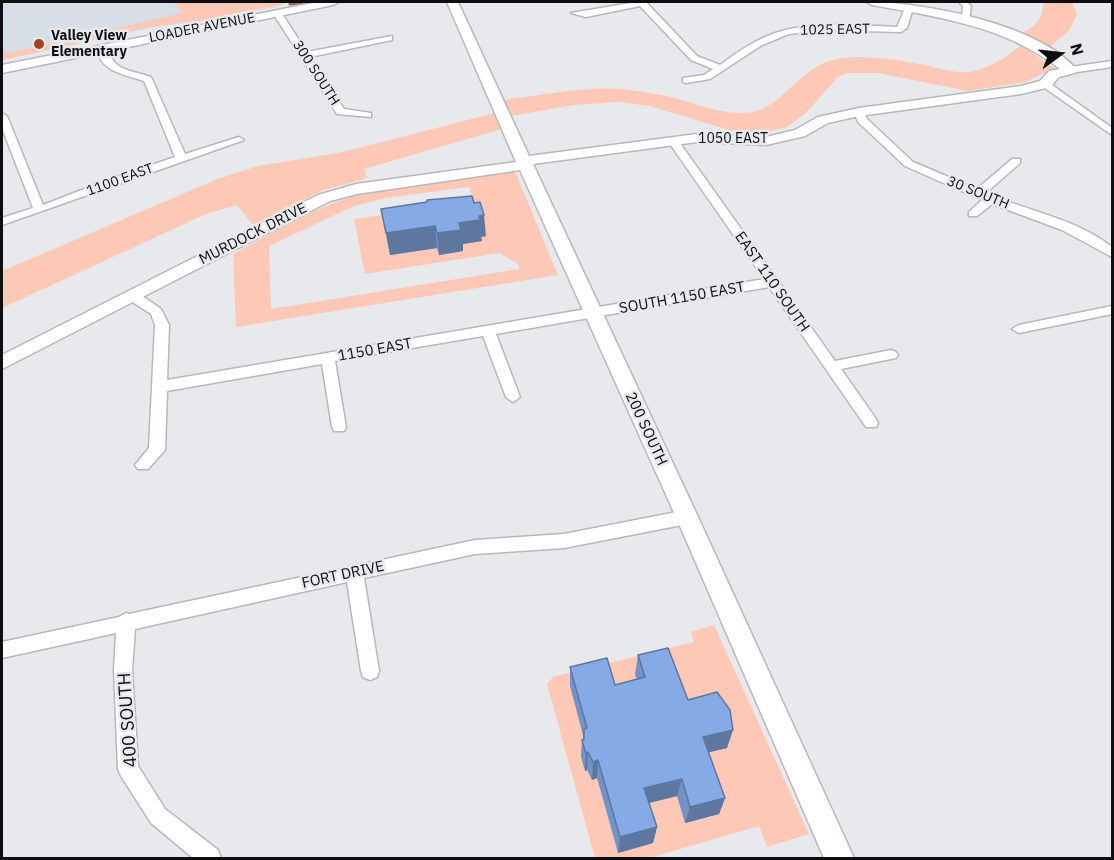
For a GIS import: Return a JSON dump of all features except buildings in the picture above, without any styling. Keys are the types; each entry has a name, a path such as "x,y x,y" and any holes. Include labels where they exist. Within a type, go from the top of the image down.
{"street":[{"name":"LOADER AVENUE","path":"2,69 333,2"},
{"name":"200 SOUTH","path":"454,2 524,163 687,517 838,858"},
{"path":"574,13 586,14 642,2 694,58 720,68"},
{"path":"872,2 966,19 1017,36 1070,70 1113,64"},
{"path":"963,2 967,6 966,19"},
{"name":"1025 EAST","path":"686,80 706,77 759,43 787,32 835,27 898,30 903,28 909,8"},
{"name":"300 SOUTH","path":"277,13 341,112 367,115"},
{"path":"304,55 389,38"},
{"path":"102,48 103,60 112,69 148,79 182,158"},
{"name":"1050 EAST","path":"524,163 697,138 766,141 800,133 824,120 859,112 1021,90 1045,84 1054,74 1070,70"},
{"path":"1045,84 1111,131"},
{"name":"30 SOUTH","path":"859,112 862,120 909,164 1088,237 1113,254"},
{"path":"2,116 39,210"},
{"name":"1100 EAST","path":"2,222 114,181 239,140"},
{"name":"EAST 110 SOUTH","path":"673,141 871,423"},
{"path":"973,214 984,196 1016,161"},
{"name":"MURDOCK DRIVE","path":"2,363 324,198 367,187 524,163"},
{"name":"SOUTH 1150 EAST","path":"592,313 772,282"},
{"path":"133,296 156,312 162,325 157,450 143,465"},
{"path":"1019,329 1113,310"},
{"name":"1150 EAST","path":"158,387 592,313"},
{"path":"488,331 513,397"},
{"path":"831,366 891,355"},
{"path":"328,358 339,428"},
{"name":"FORT DRIVE","path":"2,650 126,621 475,547 564,541 687,517"},
{"path":"354,572 370,671"},
{"name":"400 SOUTH","path":"126,621 123,670 128,770 158,816 210,858"}],"shaded area":[{"name":"Valley View Elementary","path":"2,2 281,2 282,6 211,20 151,28 2,60"},
{"path":"174,2 284,2 285,4 211,19 150,27 81,42 78,37 182,13"},
{"path":"1043,2 1072,2 1077,15 1068,32 1049,47 1021,33 1038,21"},
{"path":"72,39 76,44 2,60 2,54"},
{"path":"1021,45 1054,68 1026,82 968,91 878,73 846,73 838,77 806,113 787,127 759,134 729,130 650,106 619,102 574,105 511,116 504,100 607,88 667,96 704,107 742,113 757,111 769,105 813,69 843,58 891,60 956,72 971,72 996,63"},
{"path":"495,113 502,129 364,169 367,178 321,191 253,225 237,205 206,214 2,308 2,271 220,178 258,166 343,152"},
{"path":"515,171 558,275 236,327 233,254 303,216 348,198 388,188","holes":["469,187 473,202 354,219 365,274 499,253 518,264 519,269 271,309 269,246 354,206 385,198"]},
{"path":"714,625 809,834 767,847 759,826 649,858 595,858 547,684 553,677 694,642 691,632","holes":["642,696 719,814 677,796 641,805 618,853 597,778 592,779 587,770 585,771 586,746"]}],"waterway":[{"path":"290,4 305,2"}],"place":[{"name":"Valley View Elementary","path":"39,44"}]}
